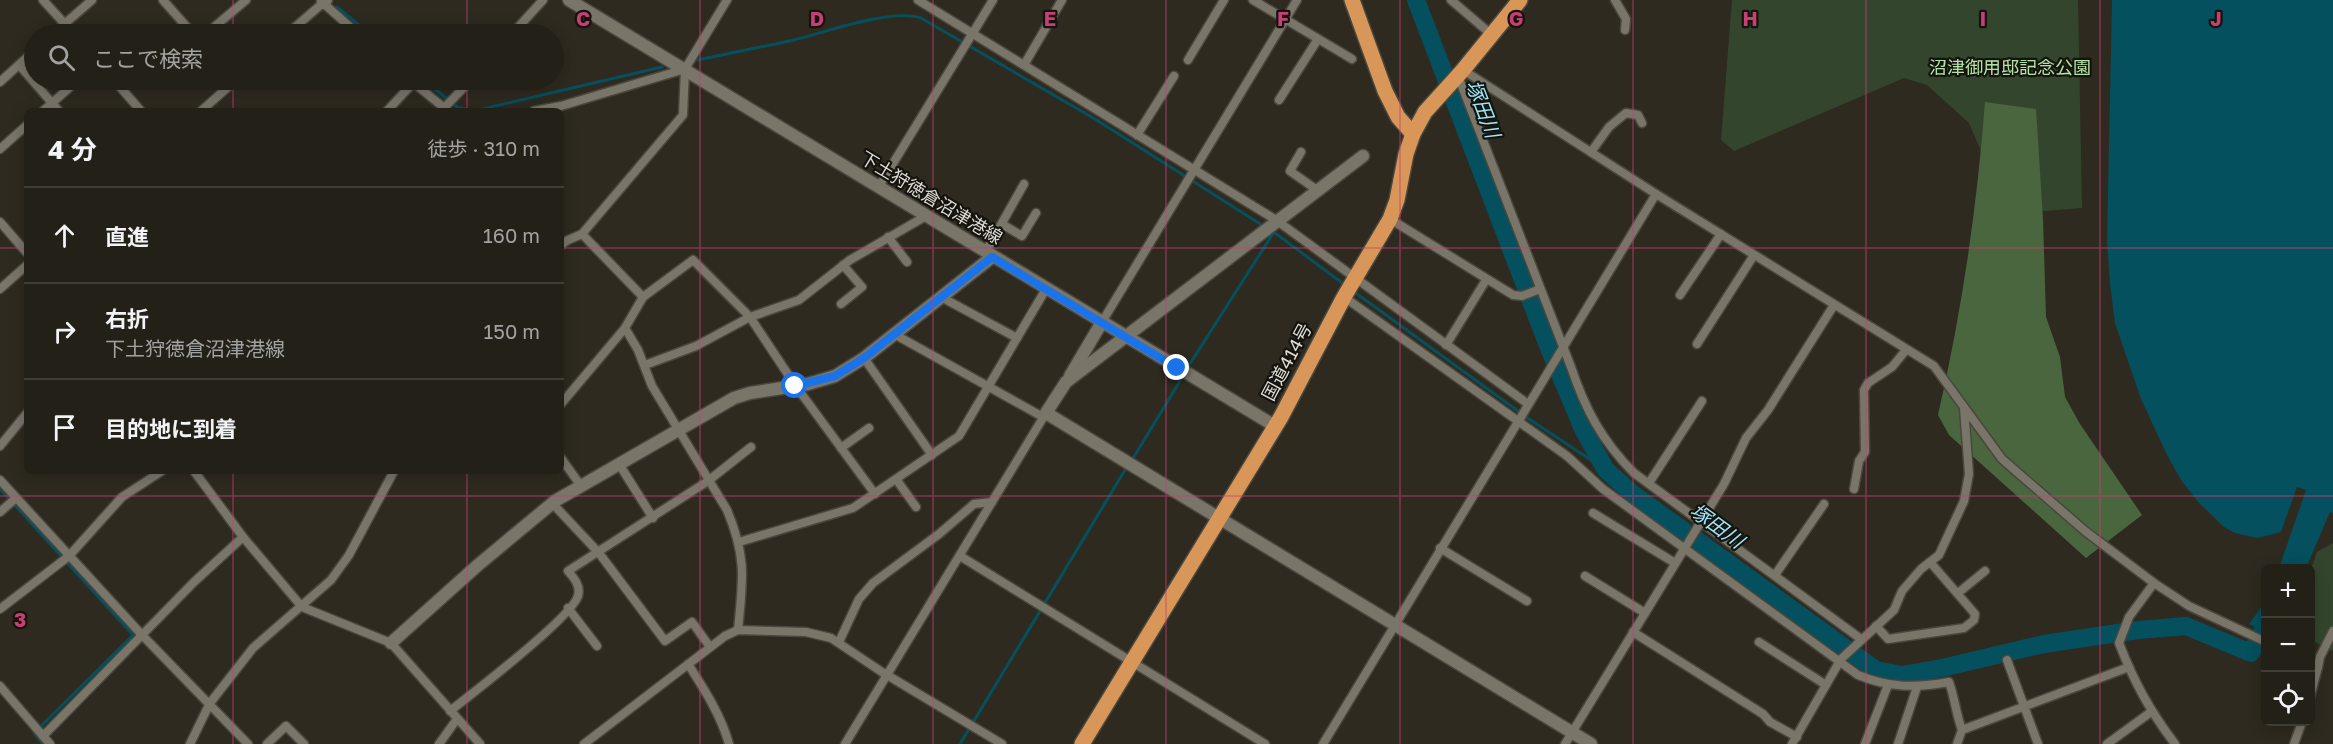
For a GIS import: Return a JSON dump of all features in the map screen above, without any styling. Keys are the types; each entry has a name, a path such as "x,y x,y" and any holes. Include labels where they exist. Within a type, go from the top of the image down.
{"highway":[{"path":"1352,0 1385,91 1398,117 1413,134"},
{"name":"国道414号","path":"1082,744 1275,426 1354,279 1390,219 1397,200 1406,154 1413,134 1425,112 1459,75 1520,0"}],"street":[{"path":"43,0 65,24 92,0"},
{"path":"218,24 246,0"},
{"path":"521,24 543,0"},
{"name":"下土狩徳倉沼津港線","path":"569,0 988,255 1275,426"},
{"path":"564,242 582,234 682,115 685,69 727,0"},
{"path":"918,0 971,36 1024,65 1276,220 1528,404"},
{"path":"878,188 993,0"},
{"path":"1024,65 1062,0"},
{"path":"1188,60 1224,0"},
{"path":"1254,0 1352,59"},
{"path":"845,744 1297,0"},
{"path":"1451,0 1492,35"},
{"path":"1615,0 1626,19 1625,30"},
{"path":"166,1 185,24"},
{"path":"298,24 323,1 347,24"},
{"path":"1279,100 1318,39"},
{"path":"0,82 24,60"},
{"path":"19,65 24,71"},
{"path":"550,108 685,69"},
{"path":"1459,75 1591,152 1934,366 2002,459 2085,531 2154,583 2189,606 2261,640"},
{"path":"1459,75 1561,351 1581,397 1614,453 1634,473 1860,640"},
{"path":"1137,135 1174,76"},
{"path":"41,90 56,108"},
{"path":"46,108 67,90"},
{"path":"123,90 138,108"},
{"path":"204,108 223,90"},
{"path":"389,108 404,90"},
{"path":"422,90 444,108"},
{"path":"448,108 463,90"},
{"path":"1591,152 1609,127 1626,113 1638,115 1642,123"},
{"path":"0,149 24,128"},
{"path":"1301,152 1290,171 1317,190"},
{"path":"1066,382 1276,220 1364,156"},
{"path":"391,643 552,503 734,398 835,376 864,358 941,297 988,255 1024,184"},
{"path":"1323,744 1656,194"},
{"path":"1002,224 1022,236 1036,213"},
{"path":"645,364 696,346 750,317 799,300 843,265 926,216"},
{"path":"1390,219 1513,296 1522,296 1537,290"},
{"path":"0,222 24,250"},
{"path":"582,234 643,297"},
{"path":"1680,295 1721,234"},
{"path":"888,237 907,262"},
{"path":"1696,344 1754,255"},
{"path":"564,400 625,328 643,297 693,260 750,317 795,386 875,494"},
{"path":"841,304 862,287 843,265"},
{"path":"0,289 24,268"},
{"path":"1446,345 1486,280"},
{"path":"739,542 853,508 959,436 1046,289"},
{"path":"941,297 1017,338"},
{"path":"1344,297 1567,456 1603,489 1816,642 1858,675 1888,685 1917,687 1949,682 1957,703 1956,714 1962,730 1957,744"},
{"path":"1565,744 1724,484 1746,438 1768,410 1834,305"},
{"path":"625,328 645,364 652,386 677,431 727,510 739,542 744,572 738,630"},
{"path":"894,334 1125,460 1592,744"},
{"path":"1854,489 1859,461 1865,452 1864,390 1868,383 1892,367 1906,350"},
{"path":"864,358 932,455"},
{"path":"1649,483 1702,400"},
{"path":"1633,632 1763,714 1795,740 1840,660 1894,610 1902,591 1939,555 1964,501 1969,474 1964,406"},
{"path":"0,446 24,417"},
{"path":"841,448 869,428"},
{"path":"450,711 556,624 578,597 578,585 568,571 708,481 751,447"},
{"path":"564,462 581,486"},
{"path":"620,464 653,518"},
{"path":"0,609 69,556 122,497 157,474"},
{"path":"196,474 243,537 302,607 391,643 480,744"},
{"path":"190,744 210,703 254,648 331,580 343,564 392,474"},
{"path":"896,479 916,507"},
{"path":"0,480 142,635 248,744"},
{"path":"0,512 16,498"},
{"path":"839,642 859,599 873,583 939,534 974,504 992,502"},
{"path":"552,503 599,553 665,641 692,622 710,647"},
{"path":"1775,575 1824,504"},
{"path":"1593,513 1675,563"},
{"path":"42,736 194,582 243,537"},
{"path":"1440,548 1527,601"},
{"path":"960,556 1130,663 1265,744"},
{"path":"1876,627 1888,639 1964,628 1974,620 1975,614 1930,562"},
{"path":"1958,593 1985,571"},
{"path":"1585,576 1645,613"},
{"path":"2154,583 2129,617 2120,643 2129,668 2151,712 2175,744"},
{"path":"568,608 597,646"},
{"path":"584,744 710,647 738,630 806,632 831,638 1002,744"},
{"path":"2315,664 2333,631"},
{"path":"1759,642 1826,685"},
{"path":"2007,660 2037,744"},
{"path":"688,664 723,726 729,744"},
{"path":"1962,730 2129,668"},
{"path":"1865,744 1888,685"},
{"path":"0,686 50,744"},
{"path":"1898,744 1917,687"},
{"path":"2107,744 2151,712"},
{"path":"439,744 457,719"},
{"path":"267,744 286,726 304,744"},
{"path":"2294,744 2301,726"}],"green space":[{"name":"沼津御用邸記念公園","path":"1732,0 2078,0 2082,208 2008,214 1969,123 1927,85 1904,78 1734,151 1721,140"},
{"path":"1985,102 2036,109 2046,317 2060,357 2065,397 2080,424 2142,515 2086,558 1949,435 1938,415 1968,259"},
{"path":"2333,543 2332,651 2315,642 2315,564 2313,564 2317,552"}],"water":[{"path":"2112,0 2333,0 2333,513 2330,512 2308,564 2280,564 2306,490 2297,487 2281,532 2257,538 2235,533 2224,527 2199,503 2181,480 2141,399 2115,323 2107,240"},
{"path":"2261,608 2261,631 2249,624"}],"waterway":[{"name":"塚田川","path":"1416,0 1547,343 1583,429 1606,470 1633,494 1876,670 1901,675 1942,668 2044,644 2138,630 2186,626 2251,653 2261,634"},
{"path":"337,7 358,24"},
{"path":"698,60 794,40 877,18 893,16 921,18 1095,119 1265,227"},
{"path":"564,90 662,67"},
{"path":"436,90 461,108"},
{"path":"487,108 564,90"},
{"path":"1271,230 1345,285"},
{"path":"1186,370 1274,232"},
{"path":"1353,291 1529,419 1606,470"},
{"path":"1132,460 1183,376"},
{"path":"960,744 1128,465"},
{"path":"0,489 133,635 34,733 43,744"}],"route":[{"path":"795,386 835,376 864,358 992,257 1177,368"}]}
